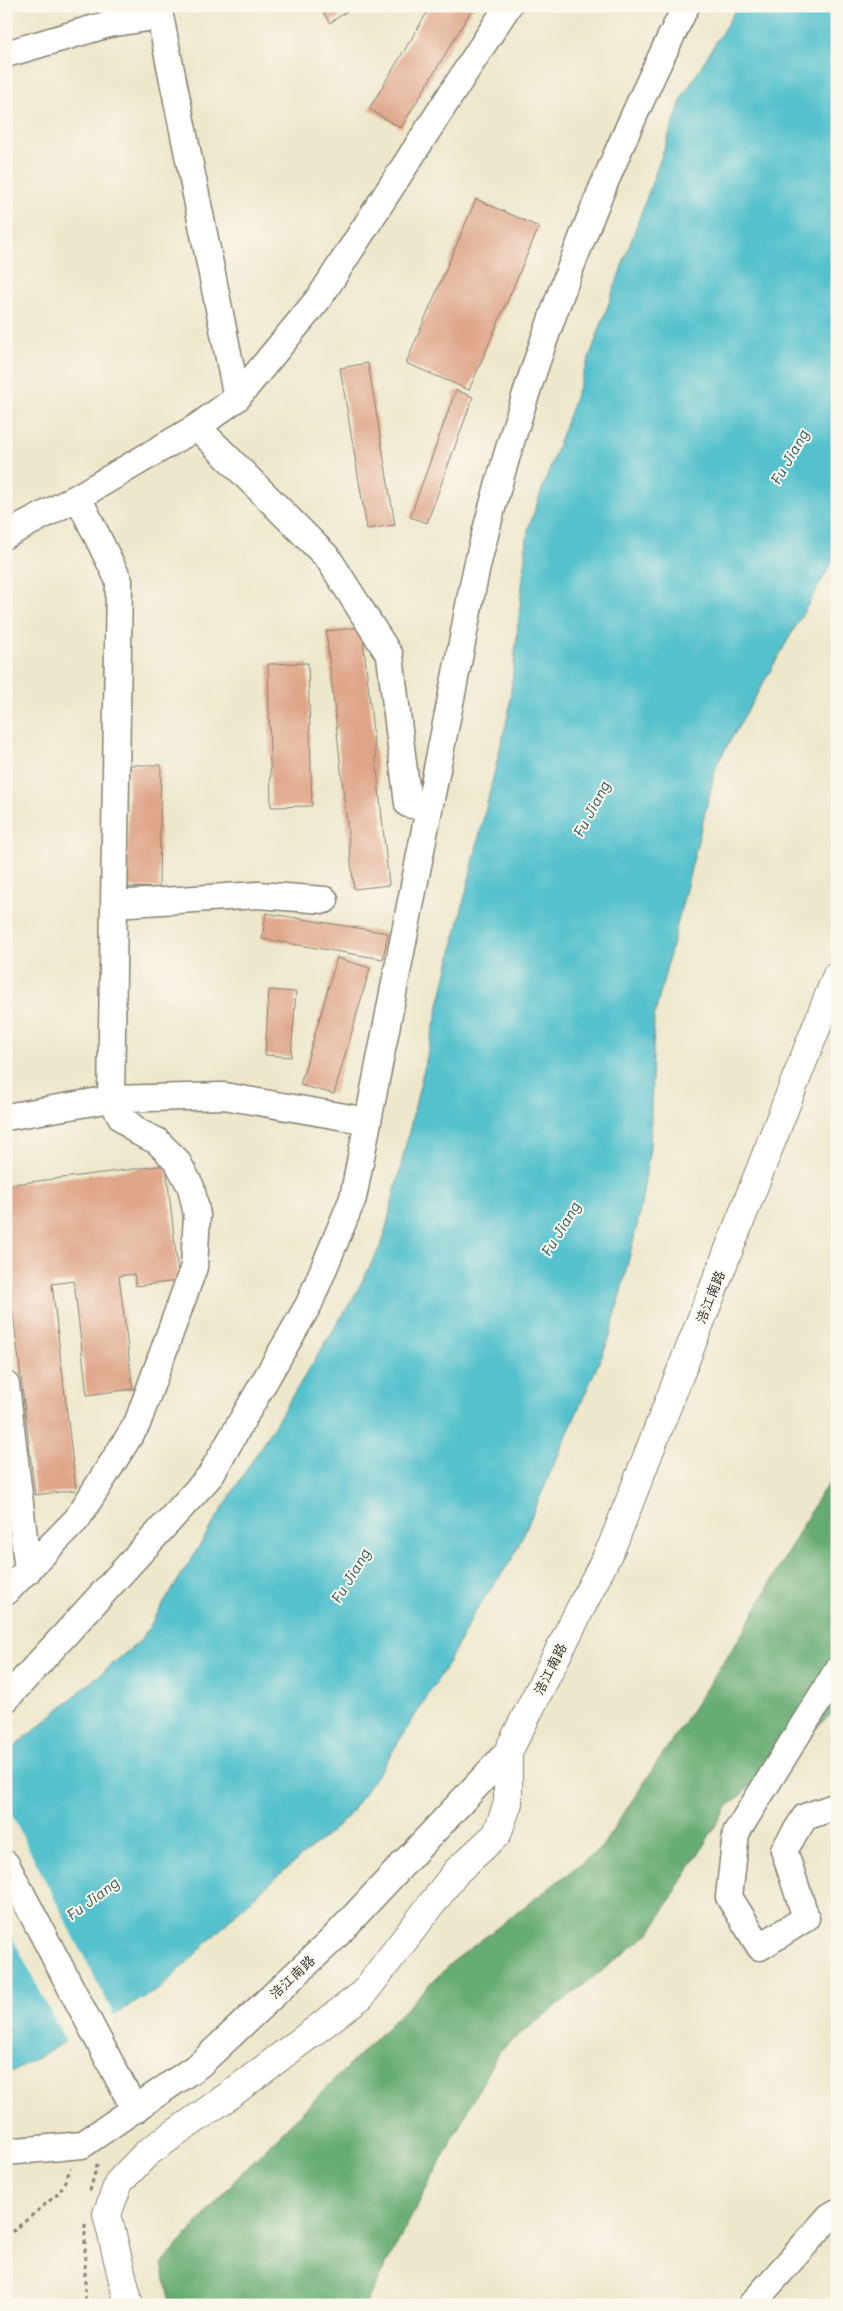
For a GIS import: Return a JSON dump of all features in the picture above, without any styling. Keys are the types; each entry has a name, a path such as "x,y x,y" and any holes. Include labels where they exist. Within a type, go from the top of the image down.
{"main road":[{"name":"涪江南路","path":"508,1752 612,1546 837,975"},
{"path":"129,2305 107,2214 119,2182 147,2153 227,2097 362,1995 457,1871 497,1834 508,1804 508,1752"}],"street":[{"path":"6,535 78,497 197,427 237,398 320,297 508,6"},
{"path":"6,1699 210,1476 309,1304 353,1198 479,556 523,407 602,189 686,6"},
{"path":"6,54 159,11 237,398"},
{"path":"197,427 328,558 390,656 408,804 429,809"},
{"path":"6,1592 77,1519 137,1424 194,1268 197,1215 191,1187 177,1162 157,1141 138,1132 122,1118 111,1100 119,581 78,497"},
{"path":"114,904 258,895 325,900"},
{"path":"6,1117 111,1100 224,1096 368,1120"},
{"path":"6,1385 28,1571"},
{"path":"837,1671 736,1833 729,1897 760,1948 806,1918 784,1850 805,1817 837,1806"},
{"name":"涪江南路","path":"6,2152 82,2145 199,2064 333,1940 508,1752"},
{"path":"6,1864 135,2110"},
{"path":"751,2305 830,2216 837,2212"}],"path":[{"path":"6,2237 60,2192 82,2145"}],"green space":[{"path":"837,1473 837,1709 727,1807 650,1933 499,2051 365,2305 170,2305 162,2264 245,2169 451,1963 601,1848 745,1629 819,1496"}],"water":[{"name":"Fu Jiang","path":"738,6 837,6 837,554 717,764 654,1018 650,1147 639,1217 610,1337 513,1558 476,1610 447,1665 384,1765 346,1819 252,1898 161,1988 6,2075 6,1754 141,1640 355,1295 383,1241 509,711 528,529 683,96"}],"pier":[{"path":"6,1804 115,2017 67,2044 6,1925"}],"building":[{"path":"319,6 354,6 330,23"},
{"path":"431,6 474,6 401,128 369,109"},
{"path":"476,199 539,227 469,390 406,363"},
{"path":"368,363 395,525 367,529 340,368"},
{"path":"456,390 473,397 427,523 410,517"},
{"path":"362,627 389,885 354,889 326,631"},
{"path":"308,663 312,806 271,807 268,664"},
{"path":"129,765 161,765 159,888 127,887"},
{"path":"266,913 388,933 383,959 262,939"},
{"path":"337,958 370,968 334,1094 300,1085"},
{"path":"269,990 296,992 291,1057 265,1055"},
{"path":"166,1165 179,1281 136,1286 134,1274 119,1276 133,1389 87,1395 74,1281 52,1284 76,1490 35,1495 6,1253 6,1185"},
{"path":"6,1520 10,1541 6,1542"}]}
